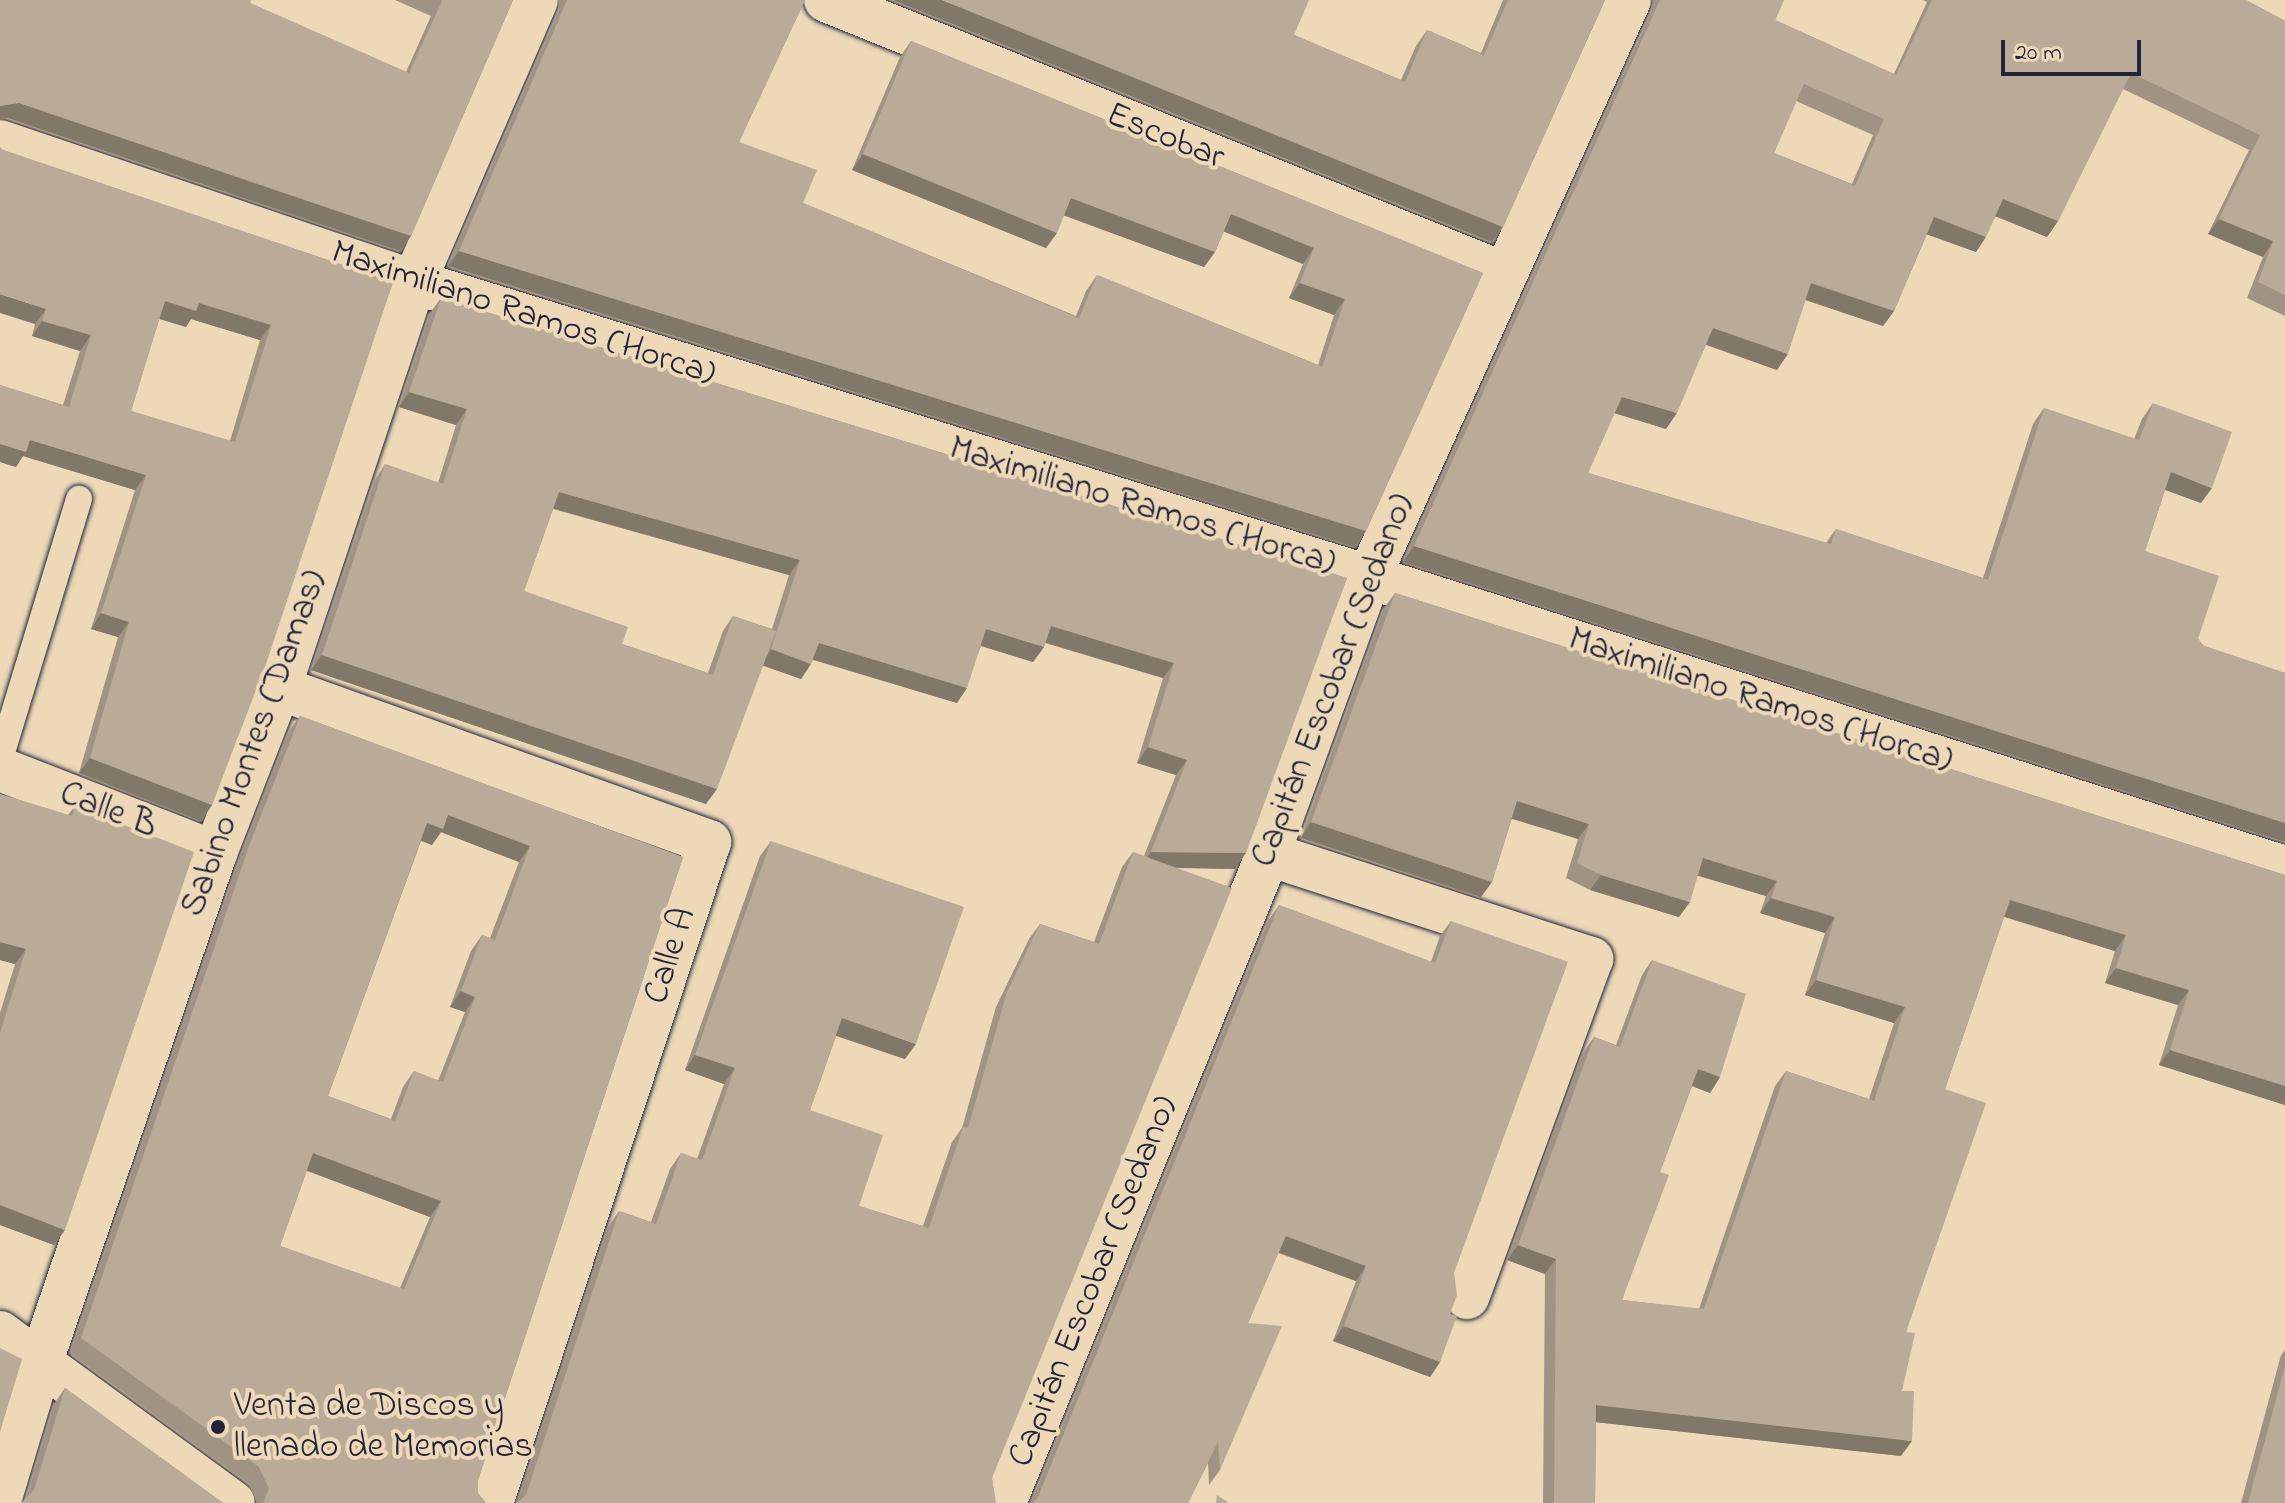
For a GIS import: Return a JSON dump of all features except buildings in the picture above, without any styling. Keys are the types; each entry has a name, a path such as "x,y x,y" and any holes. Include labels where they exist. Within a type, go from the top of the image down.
{"street":[{"name":"Sabino Montes (Damas)","path":"0,1498 41,1361 215,853 279,688 414,282 536,0"},
{"name":"Escobar","path":"826,0 1504,274"},
{"name":"Capitán Escobar (Sedano)","path":"1004,1503 1268,854 1369,577 1629,0"},
{"path":"2254,0 2285,14"},
{"name":"Maximiliano Ramos (Horca)","path":"0,142 414,282 1369,577 2285,868"},
{"name":"Calle A","path":"279,688 709,842 491,1503"},
{"name":"Calle B","path":"0,769 215,853"},
{"path":"1268,854 1591,959 1467,1297"},
{"path":"0,1333 233,1503"}],"lane":[{"path":"0,759 79,499"}],"place":[{"name":"Venta de Discos y llenado de Memorias","path":"218,1427"}]}
